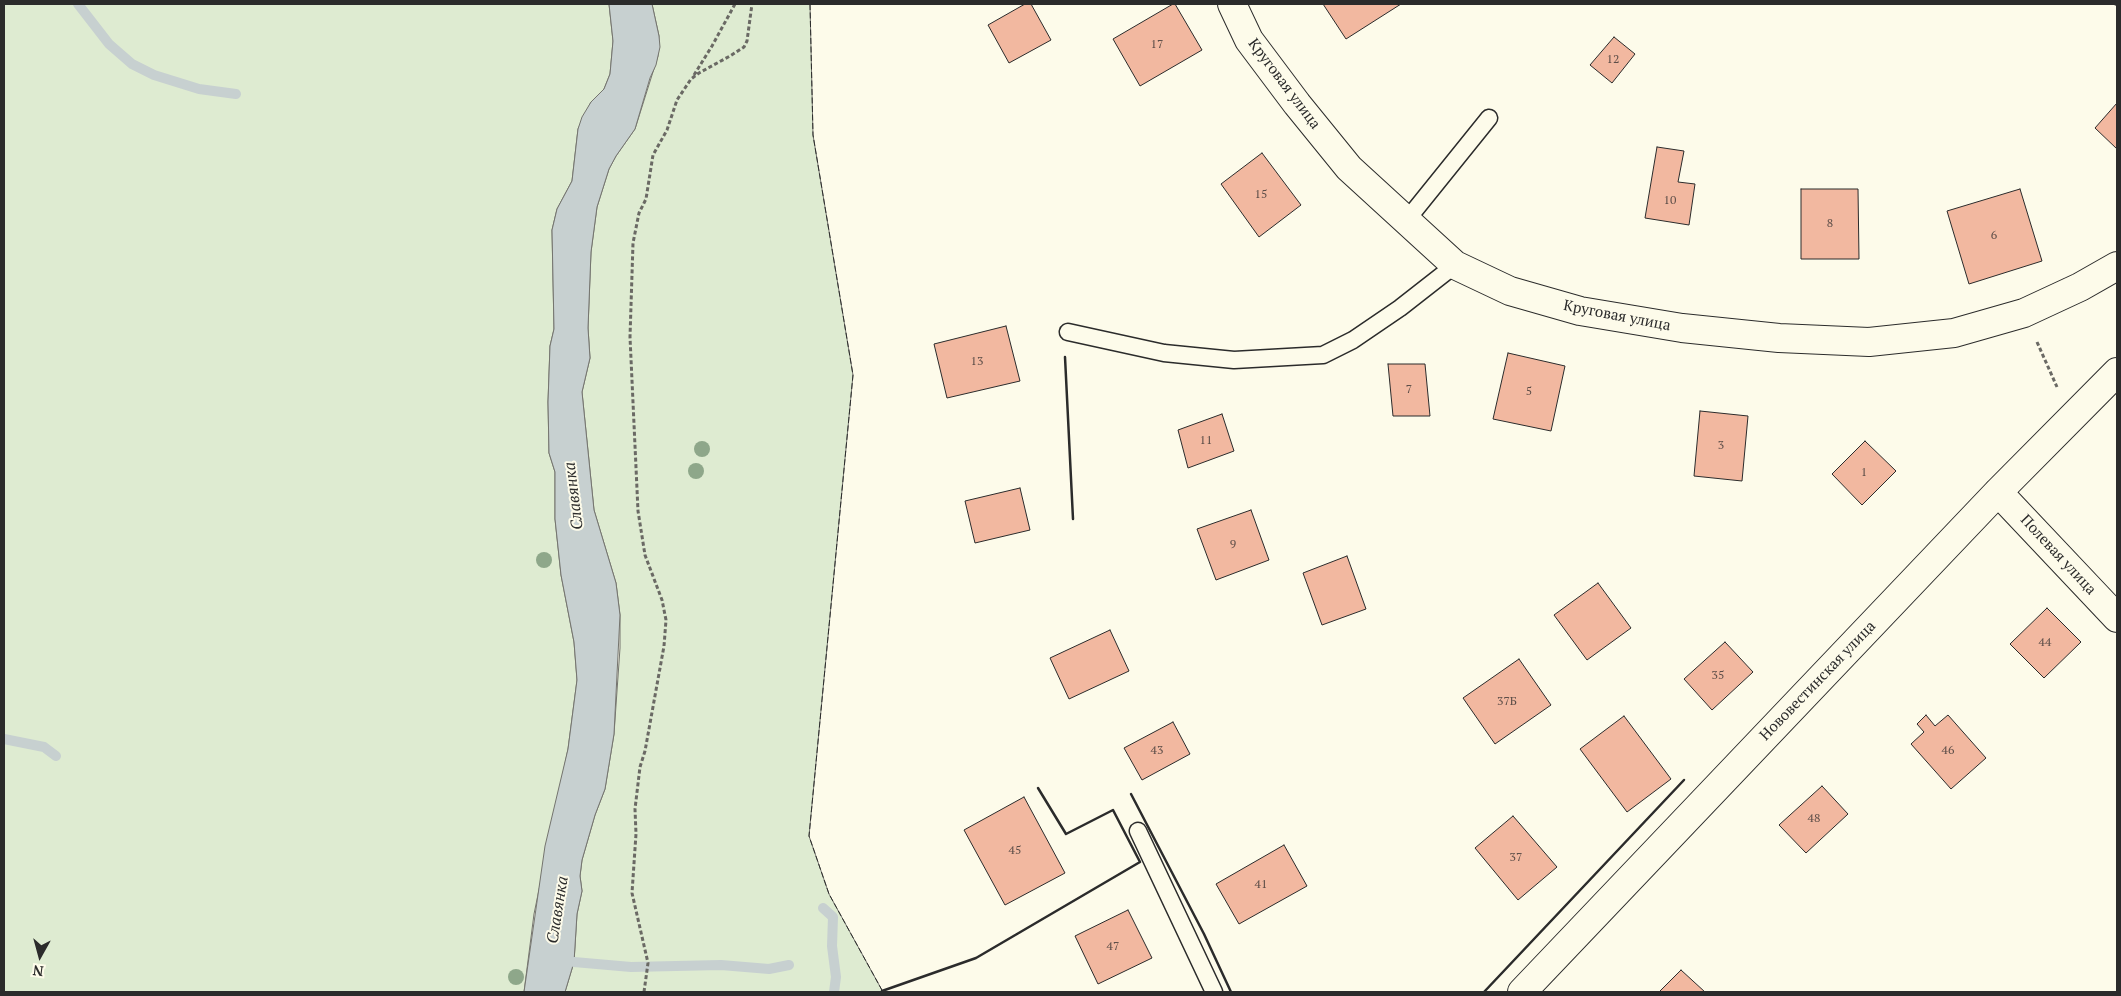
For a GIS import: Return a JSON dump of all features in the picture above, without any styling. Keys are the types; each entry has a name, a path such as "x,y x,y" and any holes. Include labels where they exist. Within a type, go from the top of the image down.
{"street":[{"name":"Круговая улица","path":"1232,4 1249,40 1297,104 1349,168 1455,265 1510,291 1580,311 1682,328 1779,338 1869,342 1954,333 2024,313 2080,287 2117,266"},
{"name":"Нововестинская улица","path":"1522,992 1998,492 2117,372"},
{"name":"Полевая улица","path":"1998,492 2117,618"}],"lane":[{"path":"1406,221 1489,118"},
{"path":"1068,332 1164,353 1225,359 1323,355 1353,340 1455,265"},
{"path":"1138,832 1214,992"}],"path":[{"path":"644,992 648,962 632,893 635,808 640,767 645,751 664,646 666,620 662,600 645,555 638,511 630,352 633,243 639,213 646,200 653,155 667,130 677,100 712,46 735,4"},
{"path":"691,79 706,68 744,47 747,41 752,4"},
{"path":"2024,313 2071,420"}],"green space":[{"path":"4,4 609,4 613,41 610,74 604,89 591,102 578,129 572,181 557,209 552,230 554,329 550,346 549,453 555,472 555,519 561,575 574,642 577,680 568,749 534,914 524,992 4,992"},
{"path":"652,4 810,4 813,135 853,375 809,836 829,894 883,992 565,992 574,962 577,914 582,891 580,876 582,860 595,815 605,789 614,734 620,648 620,615 616,583 594,510 582,392 590,358 588,328 591,252 597,207 609,169 635,129 658,56 659,36"}],"water":[{"name":"Славянка","path":"609,4 652,4 660,47 635,129 609,169 597,207 591,252 588,328 590,358 582,392 594,510 616,583 620,615 614,734 605,789 595,815 582,860 580,876 582,891 577,914 574,962 565,992 524,992 545,846 568,749 577,680 574,642 561,575 555,519 555,472 549,453 550,346 554,329 552,230 557,209 572,181 578,129 582,117 591,102 604,89 610,74 613,41"}],"building":[{"path":"1025,4 1031,4 1051,40 1009,63 988,25"},
{"path":"1175,4 1202,50 1140,86 1113,39"},
{"path":"1323,4 1401,4 1346,39"},
{"path":"1614,37 1635,54 1612,83 1590,65"},
{"path":"2117,103 2117,149 2095,128"},
{"path":"1657,147 1684,151 1678,182 1695,184 1689,225 1645,218"},
{"path":"1262,153 1301,205 1259,237 1221,184"},
{"path":"1801,189 1858,189 1859,259 1801,259"},
{"path":"2020,189 2042,261 1969,284 1947,211"},
{"path":"1006,326 1020,381 947,398 934,344"},
{"path":"1508,353 1565,366 1551,431 1493,419"},
{"path":"1388,364 1425,364 1430,416 1393,416"},
{"path":"1700,411 1748,416 1742,481 1694,476"},
{"path":"1222,414 1234,451 1188,468 1178,430"},
{"path":"1865,441 1896,471 1862,505 1832,474"},
{"path":"1020,488 1030,530 975,543 965,501"},
{"path":"1251,510 1269,560 1216,580 1197,529"},
{"path":"1347,556 1366,609 1322,625 1303,573"},
{"path":"1598,583 1631,628 1587,660 1554,615"},
{"path":"2047,608 2081,642 2044,678 2010,644"},
{"path":"1110,630 1129,671 1069,699 1050,658"},
{"path":"1725,642 1753,672 1712,710 1684,679"},
{"path":"1519,659 1551,705 1495,744 1463,698"},
{"path":"1926,715 1935,726 1948,715 1986,758 1951,789 1911,744 1924,732 1917,724"},
{"path":"1624,716 1671,779 1627,812 1580,749"},
{"path":"1173,722 1190,754 1142,780 1124,748"},
{"path":"1822,786 1848,814 1806,853 1779,825"},
{"path":"1024,797 1065,873 1005,905 964,830"},
{"path":"1513,816 1557,867 1518,900 1475,848"},
{"path":"1284,845 1307,886 1239,924 1216,884"},
{"path":"1128,910 1152,958 1098,984 1075,936"},
{"path":"1681,970 1705,992 1659,992"}],"waterway":[{"path":"78,4 109,44 132,64 154,75 199,89 236,94"},
{"path":"4,739 44,747 56,756"},
{"path":"823,908 833,917 832,946 836,977 834,992"},
{"path":"574,962 631,967 721,965 769,969 789,965"}],"fence":[{"path":"810,4 813,135 853,375 809,836 829,894 883,992"}],"wall":[{"path":"1065,357 1073,519"},
{"path":"1484,992 1684,780"},
{"path":"882,991 976,958 1140,862 1113,810 1066,834 1038,788"},
{"path":"1131,794 1204,934 1231,992"}]}
